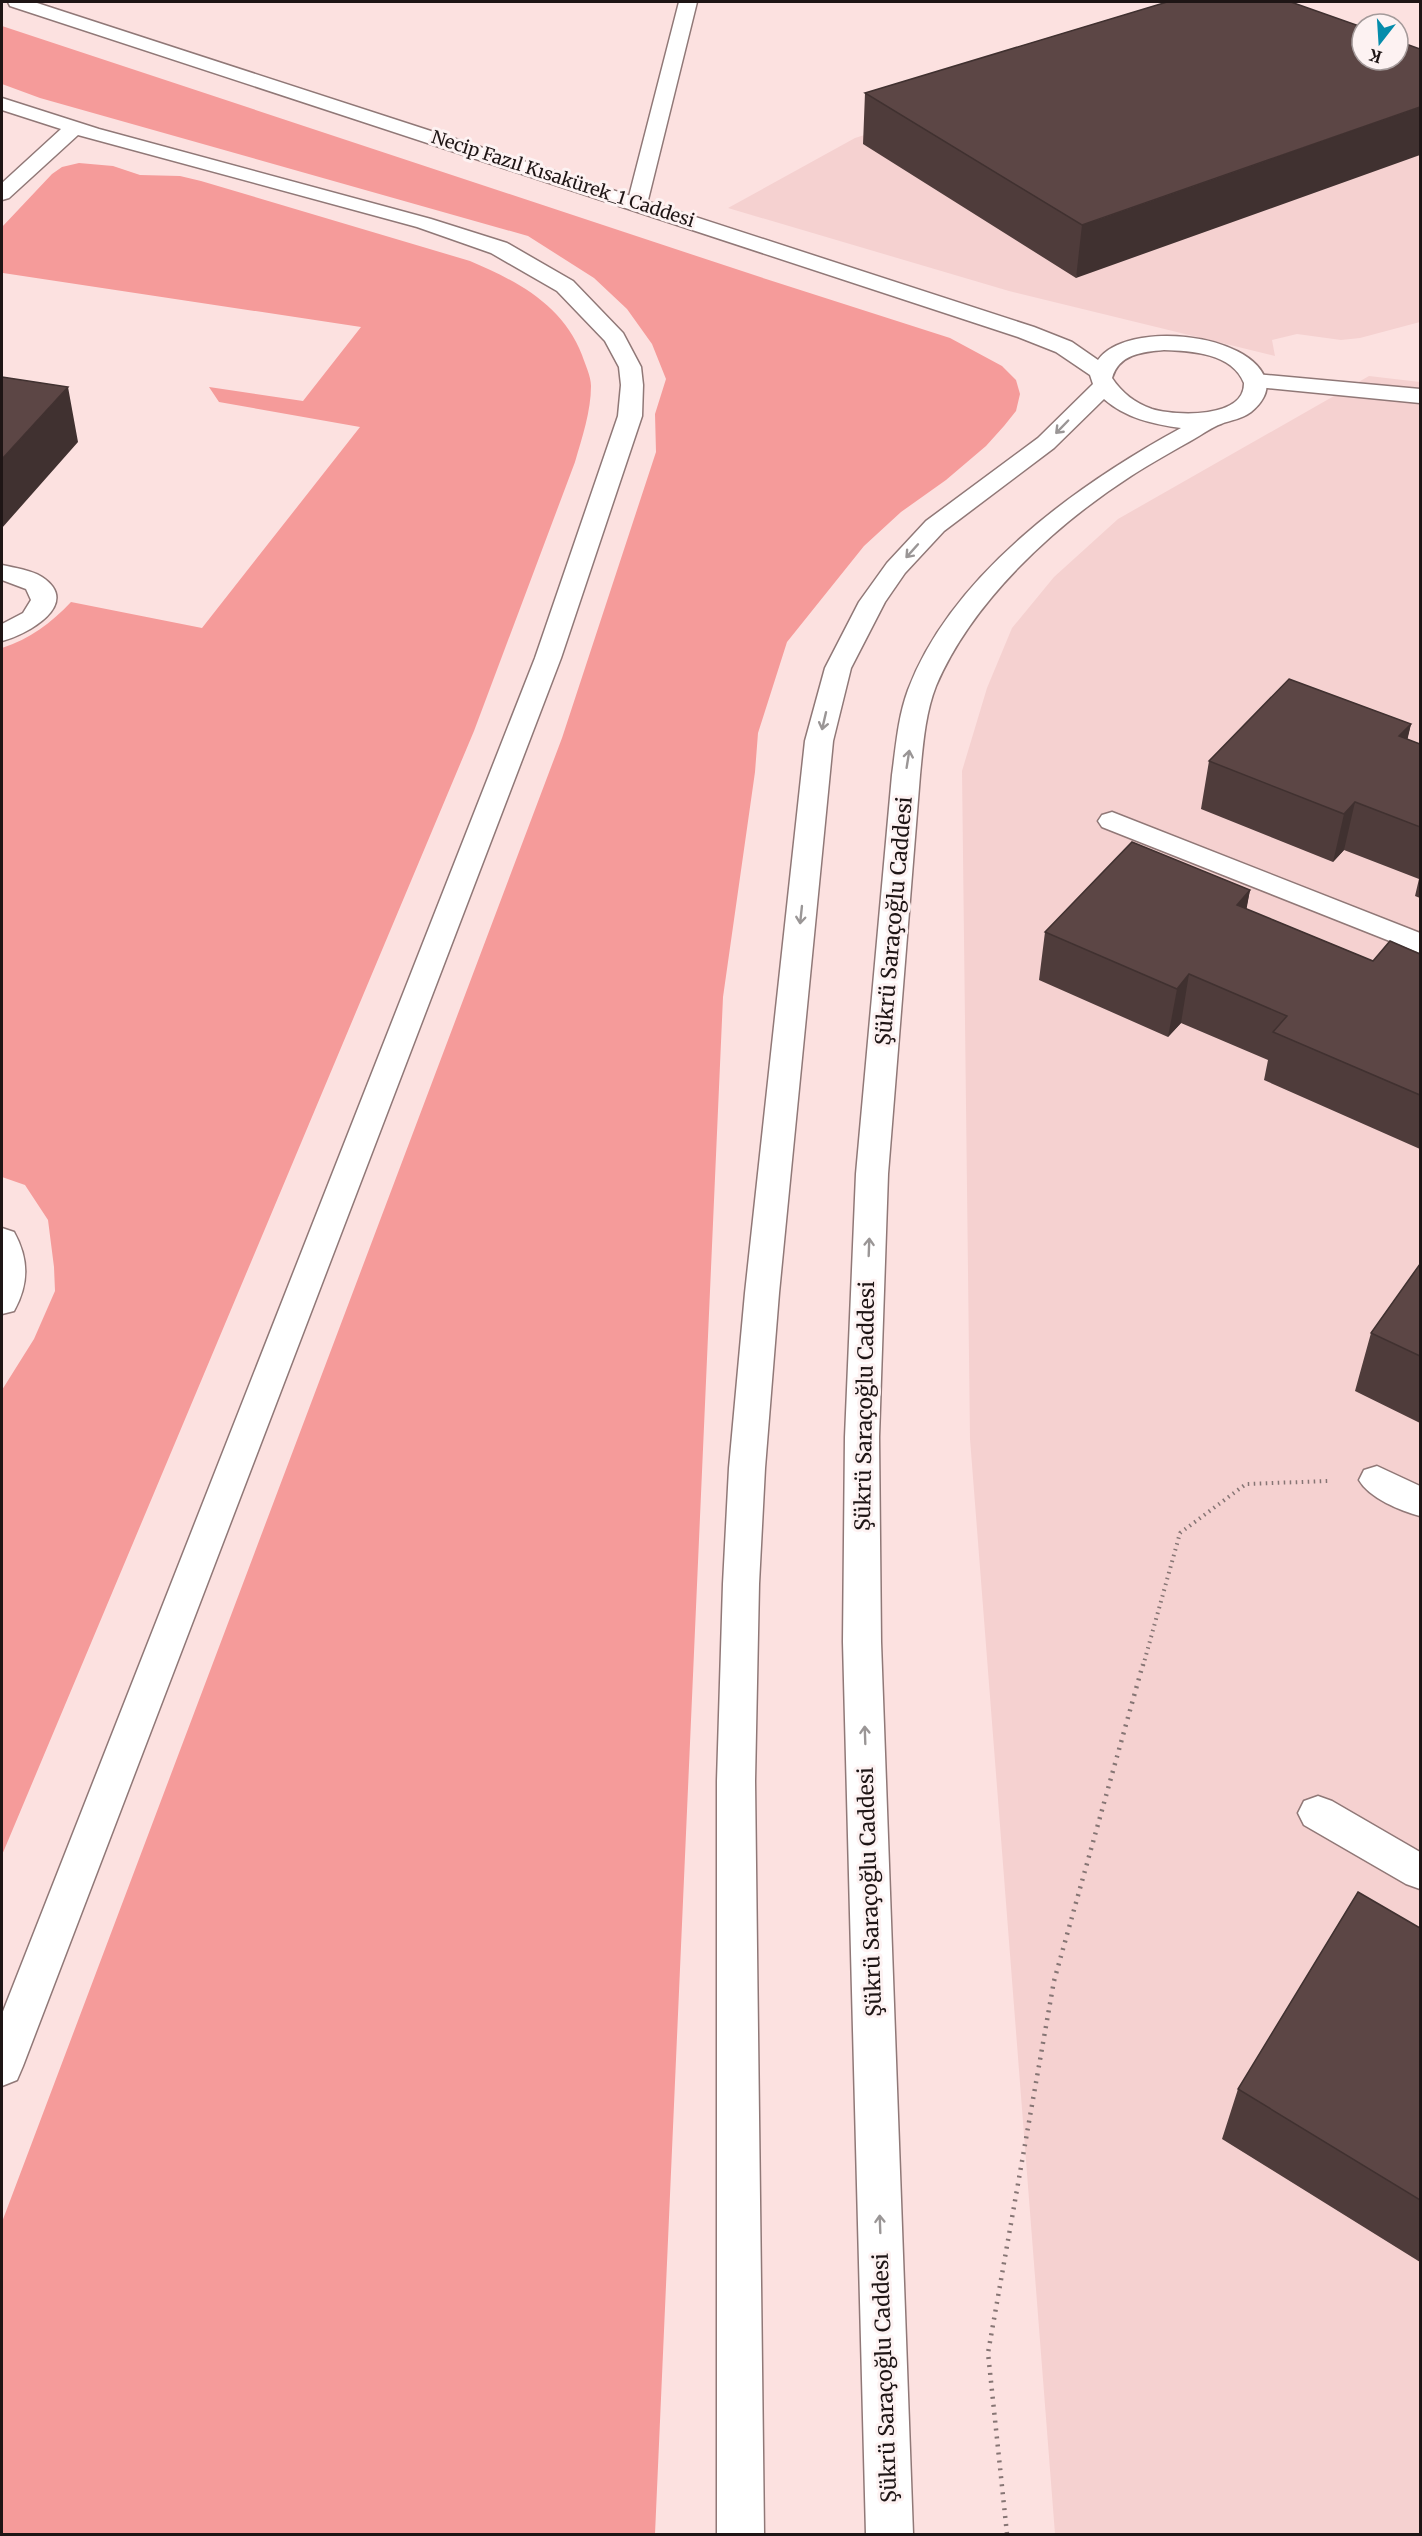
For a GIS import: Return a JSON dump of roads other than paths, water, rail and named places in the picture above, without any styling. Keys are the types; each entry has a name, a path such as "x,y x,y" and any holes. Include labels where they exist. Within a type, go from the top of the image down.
{"street":[{"name":"Necip Fazıl Kısakürek_1 Caddesi","path":"17,2 1026,332 1064,347 1103,380"},
{"path":"637,204 688,2"},
{"path":"2,104 74,128 424,223 499,248 565,286 595,315 615,338 630,367 632,385 630,416 548,658 2,2066"},
{"path":"2,194 74,128"},
{"path":"740,2535 736,1781 741,1584 747,1468 762,1293 819,741 838,668 872,602 896,568 935,526 1046,443 1103,380 1114,357 1128,350 1154,344 1185,344 1214,350 1239,361 1250,370 1255,381 1420,396"},
{"name":"Şükrü Saraçoğlu Caddesi","path":"1103,380 1112,396 1125,406 1142,413 1183,420 1216,417"},
{"name":"Şükrü Saraçoğlu Caddesi","path":"890,2535 862,1654 862,1437 872,1174 906,775 914,722 923,688 937,660 959,622 993,578 1037,536 1109,479 1216,417 1239,409 1250,401 1256,391 1255,381"},
{"path":"2,573 30,580 40,589 45,599 42,609 32,620 2,633"},
{"path":"1112,821 1420,944"},
{"path":"2,1240 10,1270 2,1302"},
{"path":"1377,1480 1420,1502"},
{"path":"1318,1813 1420,1872"}]}
